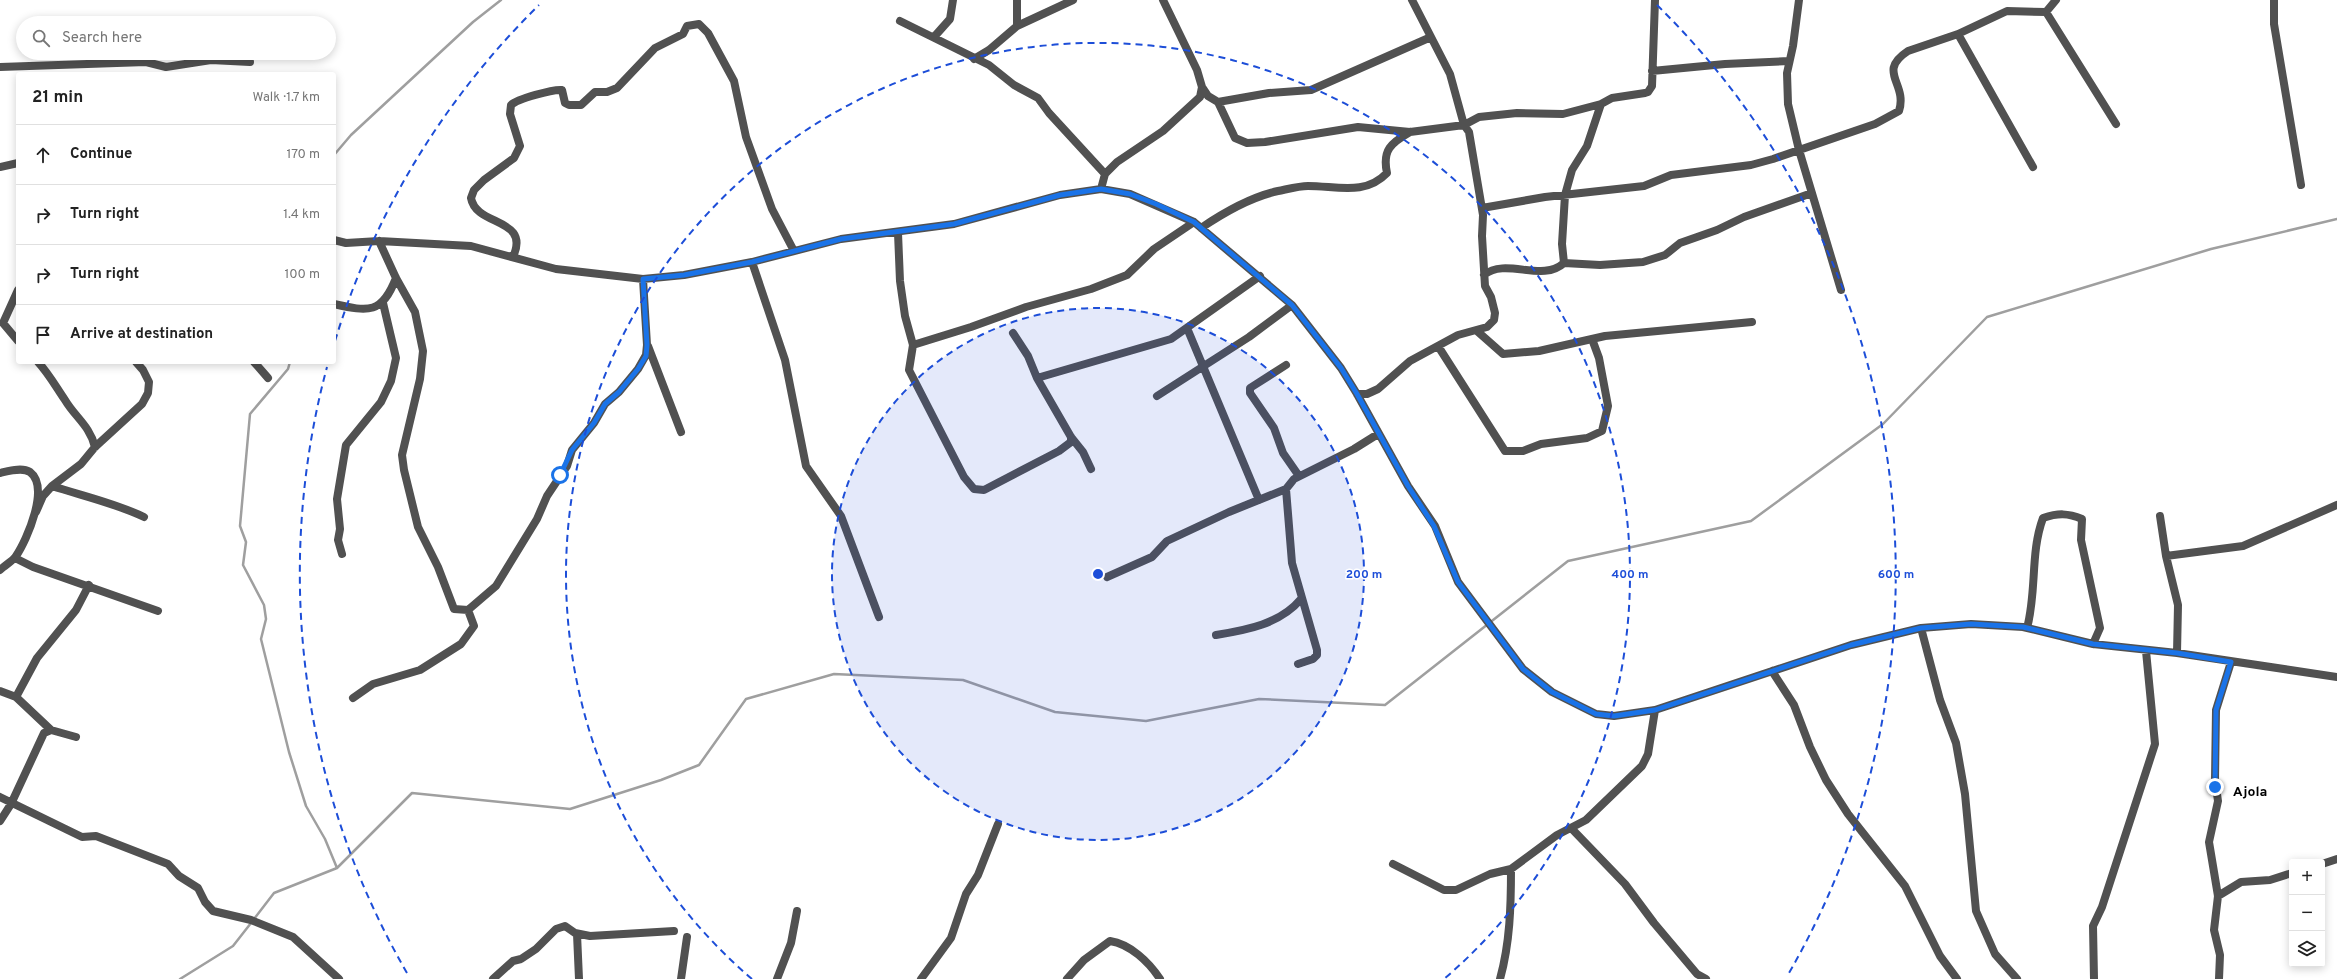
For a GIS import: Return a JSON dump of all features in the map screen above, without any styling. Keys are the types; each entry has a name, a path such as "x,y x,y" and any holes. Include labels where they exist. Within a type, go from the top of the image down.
{"street":[{"path":"934,37 950,19 953,0"},
{"path":"1017,0 1017,26"},
{"path":"974,59 989,50 1017,26 1073,0"},
{"path":"1163,0 1179,31 1202,87 1208,96 1218,102 1235,138 1247,143 1265,142 1358,128 1410,132 1464,125 1479,117 1517,113 1563,114 1601,104 1612,98 1648,92 1652,86 1655,0"},
{"path":"1357,394 1368,394 1378,388 1410,361 1458,335 1487,327 1494,320 1495,313 1491,297 1485,286 1482,208 1469,132 1464,125 1450,74 1412,0"},
{"path":"1799,0 1786,90 1799,150 1841,290"},
{"path":"2046,12 2056,0"},
{"path":"2274,0 2274,24 2301,185"},
{"path":"1482,208 1545,197 1644,186 1671,174 1751,165 1875,124 1897,113 1900,108 1898,87 1892,67 1895,60 1908,51 1958,34 2007,11 2046,12"},
{"path":"2046,12 2116,124"},
{"path":"900,21 934,37 974,59 989,65 1014,85 1038,98 1049,113 1106,174"},
{"path":"513,257 517,240 512,231 477,211 471,198 474,190 514,158 518,151 519,142 510,114 511,105 523,98 532,98 554,89 562,90 565,103 569,105 581,105 595,92 607,92 620,85 655,48 676,38 687,26 693,24 699,24 708,33 734,81 746,137 772,209 794,251"},
{"path":"1958,34 2033,167"},
{"path":"1218,102 1269,93 1311,90 1431,37"},
{"path":"0,67 146,62 166,67 211,60 250,62"},
{"path":"1652,71 1725,64 1789,61"},
{"path":"62,65 63,72"},
{"path":"1101,189 1106,174 1117,162 1163,131 1200,98 1202,87"},
{"path":"1564,263 1562,244 1565,195 1572,170 1587,146 1601,104"},
{"path":"1201,228 1227,210 1275,191 1306,186 1351,188 1369,186 1379,181 1387,173 1384,160 1392,143 1410,132"},
{"path":"0,167 16,163"},
{"path":"336,240 346,243 379,241 471,246 579,272 643,279 684,275 752,262 841,239 898,233 954,224 1060,195 1101,189 1130,194 1194,222 1260,276 1292,305 1337,362 1357,394 1408,486 1434,526 1458,582 1523,669 1552,692 1596,714 1614,716 1655,710 1851,645 1921,628 1971,624 2026,628 2093,644 2146,651 2177,653 2337,677"},
{"path":"1484,275 1495,269 1541,271 1560,267 1564,263 1600,265 1643,262 1665,255 1680,243 1717,230 1744,217 1812,193"},
{"path":"914,345 971,327 1026,306 1091,289 1127,275 1154,249 1194,222"},
{"path":"898,233 900,281 905,316 914,345 909,370 964,477 974,489 984,490 1059,451 1071,442 1070,438"},
{"path":"379,241 396,278 415,312 423,351 420,379 402,455 404,470 418,527 438,567 454,609 468,610 496,586 537,519 547,496 567,466 572,450 594,423 605,404 619,392 638,369 646,356 647,345 643,279"},
{"path":"752,262 785,360 806,466 841,516 879,617"},
{"path":"1037,378 1171,339 1260,276"},
{"path":"336,304 356,309 373,308 383,303 389,297 396,278"},
{"path":"16,294 1,324 16,339"},
{"path":"342,554 338,540 340,529 337,499 346,445 381,402 391,381 396,358 383,303"},
{"path":"1157,396 1249,337 1292,305"},
{"path":"1477,331 1502,354 1540,351 1605,336 1752,322"},
{"path":"1187,328 1204,365 1259,500"},
{"path":"1013,333 1028,356 1037,378 1070,438 1083,452 1091,469"},
{"path":"1438,346 1505,451 1523,451 1541,444 1588,438 1602,431 1608,406 1599,358 1592,339"},
{"path":"647,345 681,432"},
{"path":"40,364 55,384 65,402 84,422 92,436 95,447"},
{"path":"0,570 5,564 16,558 43,496 52,486 80,464 95,447 142,404 148,393 149,382 144,370 138,364"},
{"path":"256,364 268,378"},
{"path":"1286,365 1250,388 1274,428 1283,453 1299,476"},
{"path":"1107,577 1152,557 1167,541 1286,489 1294,479 1299,476 1354,449 1378,434"},
{"path":"0,473 20,469 30,472 36,479 36,512"},
{"path":"52,486 98,501 121,506 144,517"},
{"path":"1286,489 1292,563 1317,655 1313,659 1298,664"},
{"path":"2166,556 2243,546 2337,505"},
{"path":"2026,628 2032,606 2036,536 2043,518 2058,514 2072,514 2082,519 2081,540 2100,628 2093,644"},
{"path":"2160,516 2166,556 2178,605 2177,653"},
{"path":"16,558 33,567 89,585 158,611"},
{"path":"16,696 37,658 76,610 89,585"},
{"path":"1216,635 1249,630 1285,614 1301,599"},
{"path":"353,698 373,684 420,670 461,644 474,626 468,610"},
{"path":"1921,628 1940,700 1956,743 1965,794 1976,910 1995,954 2017,979"},
{"path":"2094,979 2093,926 2102,907 2155,744 2146,651"},
{"path":"2219,979 2220,955 2214,930 2218,896 2209,842 2218,801 2215,780 2216,710 2231,662"},
{"path":"1772,671 1794,705 1810,747 1826,780 1848,814 1905,886 1940,956 1957,979"},
{"path":"0,691 16,696 51,730 76,737"},
{"path":"1393,864 1444,890 1456,890 1490,874 1511,869 1557,835 1572,829 1586,820 1642,766 1648,754 1655,710"},
{"path":"0,821 11,804 44,733 51,730"},
{"path":"0,797 11,804 82,837 96,836 168,864 179,876 198,888 205,902 213,911 251,920 293,937 339,979"},
{"path":"921,979 951,938 966,894 978,875 998,824"},
{"path":"1572,829 1625,884 1654,924 1697,974 1706,979"},
{"path":"2325,863 2337,859"},
{"path":"1500,979 1505,963 1511,912 1511,869"},
{"path":"2218,896 2241,882 2270,880 2289,874"},
{"path":"777,979 791,943 797,910"},
{"path":"498,978 513,961 521,960 536,949 556,929 565,926 577,934 590,936 674,931"},
{"path":"577,934 579,979"},
{"path":"681,979 687,937"},
{"path":"1067,979 1084,960 1110,941 1122,943 1152,967 1160,979"}],"waterway":[{"path":"336,153 351,135 473,22 501,0"},
{"path":"254,919 274,893 337,868 412,793 570,809 661,780 699,765 746,699 834,674 963,680 1055,712 1146,721 1259,699 1385,705 1568,561 1751,521 1883,424 1987,317 2211,249 2337,219"},
{"path":"289,364 288,369 250,414 240,526 246,542 243,565 264,605 266,619 261,639 289,752 306,806 325,839 337,868"},
{"path":"180,979 233,946 251,923"}],"district":[{"name":"Ajola","path":"2250,791"}],"route":[{"path":"560,475 567,466 572,450 594,423 605,404 619,392 638,369 646,356 647,345 643,279 684,275 752,262 841,239 898,233 954,224 1060,195 1101,189 1130,194 1156,204 1194,222 1260,276 1292,305 1312,328 1341,368 1357,394 1408,486 1434,526 1458,582 1523,669 1552,692 1575,705 1596,714 1614,716 1655,710 1851,645 1921,628 1971,624 2023,627 2093,644 2163,653 2177,653 2231,662 2216,710 2215,787"}]}
